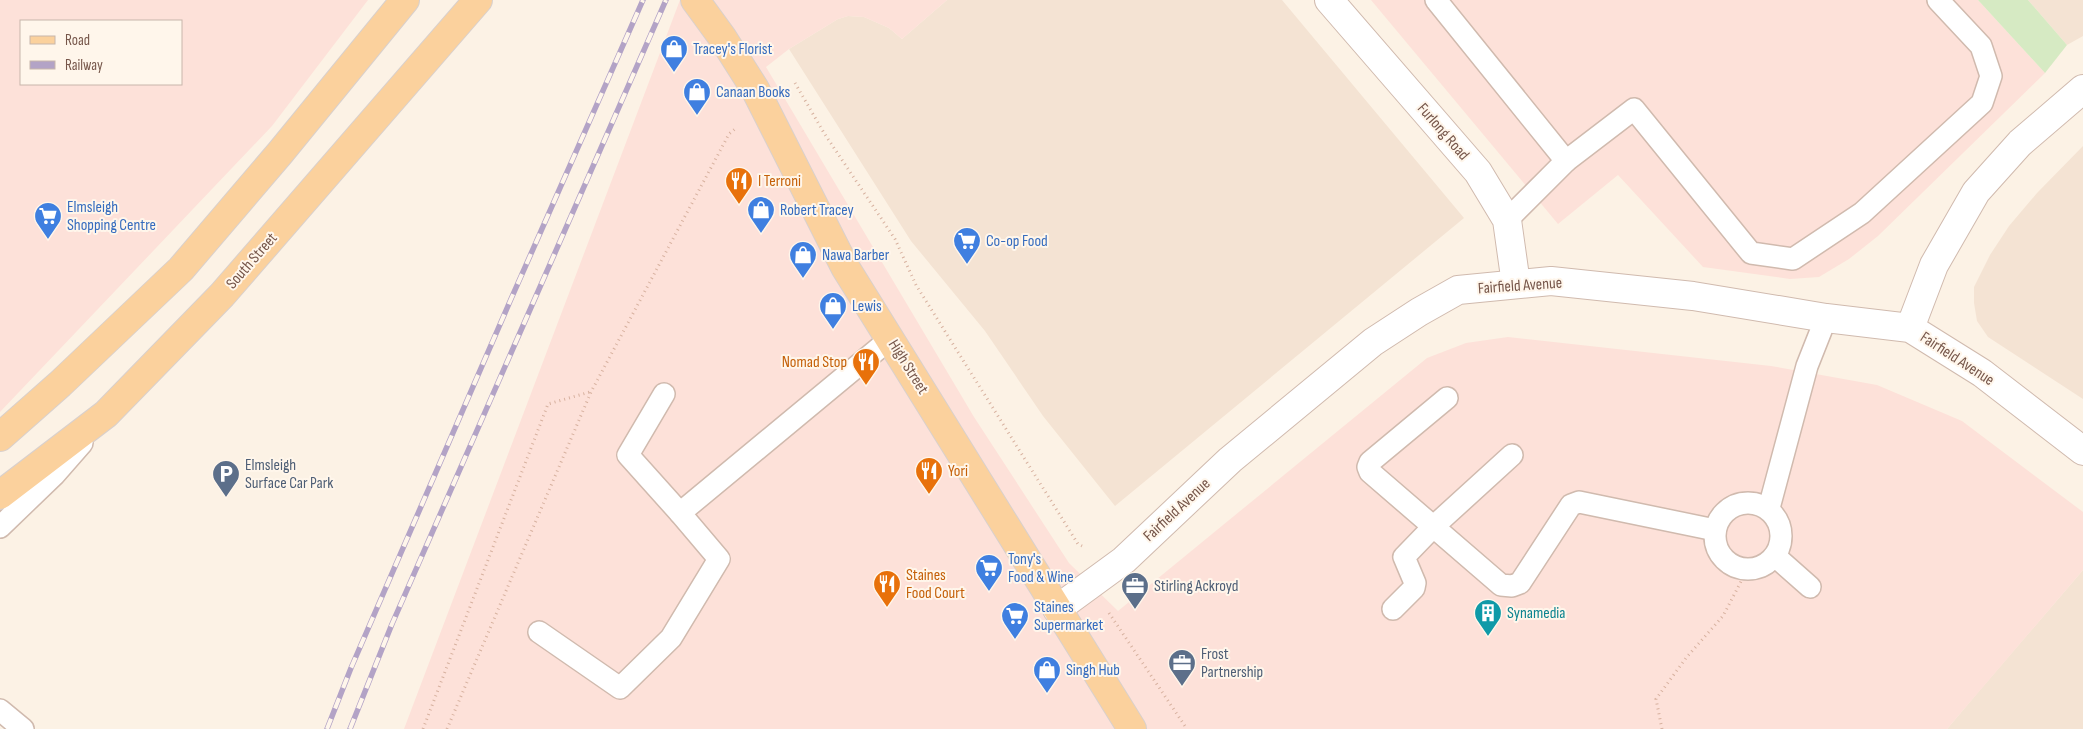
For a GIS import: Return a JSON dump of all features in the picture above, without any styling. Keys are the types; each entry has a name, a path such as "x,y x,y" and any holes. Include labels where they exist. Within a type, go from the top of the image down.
{"main road":[{"path":"0,437 67,378 181,269 280,153 405,0"},
{"name":"South Street","path":"0,495 106,414 222,295 478,0"},
{"name":"High Street","path":"694,0 722,37 755,89 845,267 1132,729"}],"street":[{"name":"Furlong Road","path":"1329,0 1478,172 1507,220 1516,284"},
{"path":"1910,328 1934,265 1976,192 2020,144 2083,89"},
{"name":"Fairfield Avenue","path":"1057,609 1124,560 1230,460 1374,342 1419,312 1458,290 1551,281 1693,296 1826,318 1910,328 1982,373 2083,451"}],"lane":[{"path":"1436,0 1566,161"},
{"path":"1507,220 1566,161 1634,109 1751,253 1793,259 1862,213 1982,103 1991,76 1981,46 1938,0"},
{"path":"1768,508 1806,366 1826,318"},
{"path":"680,513 890,340"},
{"path":"539,632 620,688 671,638 719,560 628,455 664,394"},
{"path":"1447,398 1370,462 1368,467 1370,472 1501,585 1512,586 1520,583 1571,505 1579,502 1715,530"},
{"path":"0,526 54,475 106,414"},
{"path":"1393,609 1414,588 1415,583 1404,556 1432,527 1512,455"},
{"path":"1747,502 1758,504 1768,508 1776,516 1781,526 1780,547 1775,556 1763,566 1748,570 1736,567 1726,562 1719,552 1715,542 1715,530 1719,519 1726,510 1747,502"},
{"path":"1775,556 1810,587"},
{"path":"0,710 23,729"}],"path":[{"path":"789,76 894,238 916,285 1078,544 1086,547"},
{"path":"448,729 591,392 729,134 740,124"},
{"path":"423,729 548,404 591,392"},
{"path":"1662,729 1656,699 1686,658 1723,616 1748,570"},
{"path":"1115,606 1108,611 1187,729"}],"shaded area":[{"path":"0,0 368,0 272,126 0,412"},
{"path":"680,0 947,0 902,39 889,28 864,17 848,16 838,19 789,49 766,67 974,417 1069,563 1118,611 1427,358 1466,343 1508,337 1771,366 1877,385 1962,421 2083,512 2083,570 1947,729 404,729"},
{"path":"947,0 1282,0 1464,218 1115,506 1043,416 985,331 911,241 789,49 838,19 848,16 864,17 889,28 902,39"},
{"path":"1371,0 1978,0 2045,73 1878,236 1849,259 1819,277 1790,279 1703,267 1618,175 1558,224"},
{"path":"2028,0 2083,0 2083,36 2067,45"},
{"path":"2083,146 2083,399 1988,337 1977,321 1974,287 1990,255 2009,226 2037,193"},
{"path":"2083,570 2083,729 1947,729 1980,690"}],"green space":[{"path":"1978,0 2028,0 2067,45 2045,73"}],"railway":[{"path":"327,729 351,668 643,0"},
{"path":"350,729 392,624 666,0"}],"place":[{"name":"Tracey's Florist","path":"674,73"},
{"name":"Canaan Books","path":"697,116"},
{"name":"I Terroni","path":"739,205"},
{"name":"Robert Tracey","path":"761,234"},
{"name":"Elmsleigh Shopping Centre","path":"48,240"},
{"name":"Co-op Food","path":"967,265"},
{"name":"Nawa Barber","path":"803,279"},
{"name":"Lewis","path":"833,330"},
{"name":"Nomad Stop","path":"866,386"},
{"name":"Yori","path":"929,495"},
{"name":"Elmsleigh Surface Car Park","path":"226,498"},
{"name":"Tony's Food & Wine","path":"989,592"},
{"name":"Staines Food Court","path":"887,608"},
{"name":"Stirling Ackroyd","path":"1135,610"},
{"name":"Synamedia","path":"1488,637"},
{"name":"Staines Supermarket","path":"1015,640"},
{"name":"Frost Partnership","path":"1182,687"},
{"name":"Singh Hub","path":"1047,694"}]}
